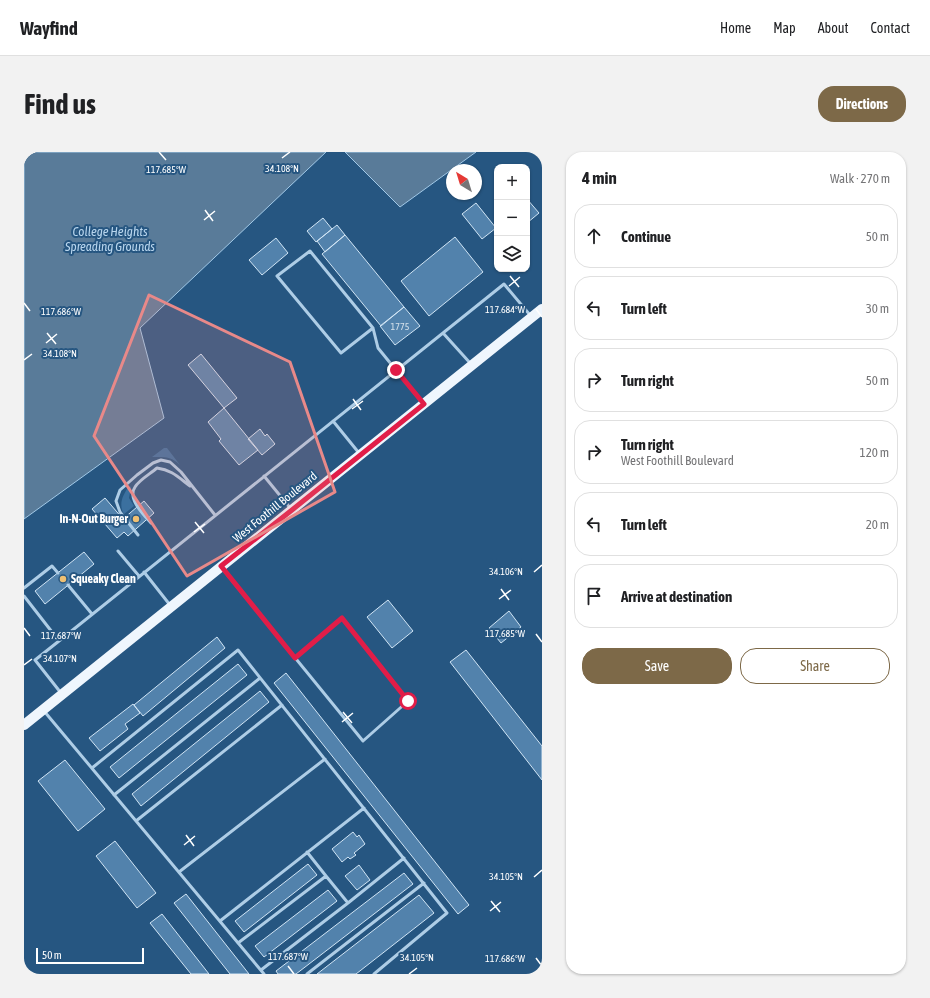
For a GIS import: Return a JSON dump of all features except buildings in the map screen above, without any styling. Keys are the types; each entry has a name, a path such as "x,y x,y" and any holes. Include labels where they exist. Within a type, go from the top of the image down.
{"main road":[{"name":"West Foothill Boulevard","path":"24,725 542,309"}],"lane":[{"path":"373,328 341,353 277,276 310,251 373,328 378,348 424,404"},
{"path":"62,694 35,660 215,515 504,284 532,317"},
{"path":"443,333 472,365"},
{"path":"333,421 360,455"},
{"path":"138,535 120,512 116,501 120,490 153,463 161,460 170,462 181,472 215,515"},
{"path":"151,523 134,500 133,494 134,488 157,468 172,471 194,490"},
{"path":"264,476 292,510"},
{"path":"118,551 139,576"},
{"path":"24,588 52,566 58,573"},
{"path":"221,566 295,658 363,741 408,701 342,618 295,658"},
{"path":"144,572 171,606"},
{"path":"68,585 92,614"},
{"path":"24,596 59,641"},
{"path":"92,768 238,650 447,913 374,974"},
{"path":"114,795 260,678"},
{"path":"136,820 282,705"},
{"path":"43,709 264,974"},
{"path":"179,872 325,759"},
{"path":"220,921 364,808"},
{"path":"308,852 348,903"},
{"path":"261,970 404,858"},
{"path":"238,943 326,876"},
{"path":"307,974 424,884"}],"highlighted area":[{"path":"149,295 290,362 335,492 187,576 94,436"}],"shaded area":[{"path":"164,448 167,448 180,465 177,462 164,457 152,457"},
{"path":"129,486 131,487 129,498 134,506 124,514 121,503"}],"water":[{"name":"College Heights Spreading Grounds","path":"24,152 326,152 140,328 164,418 24,519"},
{"path":"345,152 476,152 459,164 446,164 446,174 400,207"}],"place":[{"name":"In-N-Out Burger","path":"136,519"},
{"name":"Squeaky Clean","path":"63,579"}],"route":[{"path":"396,370 424,404 221,566 295,658 342,618 408,701"}]}
